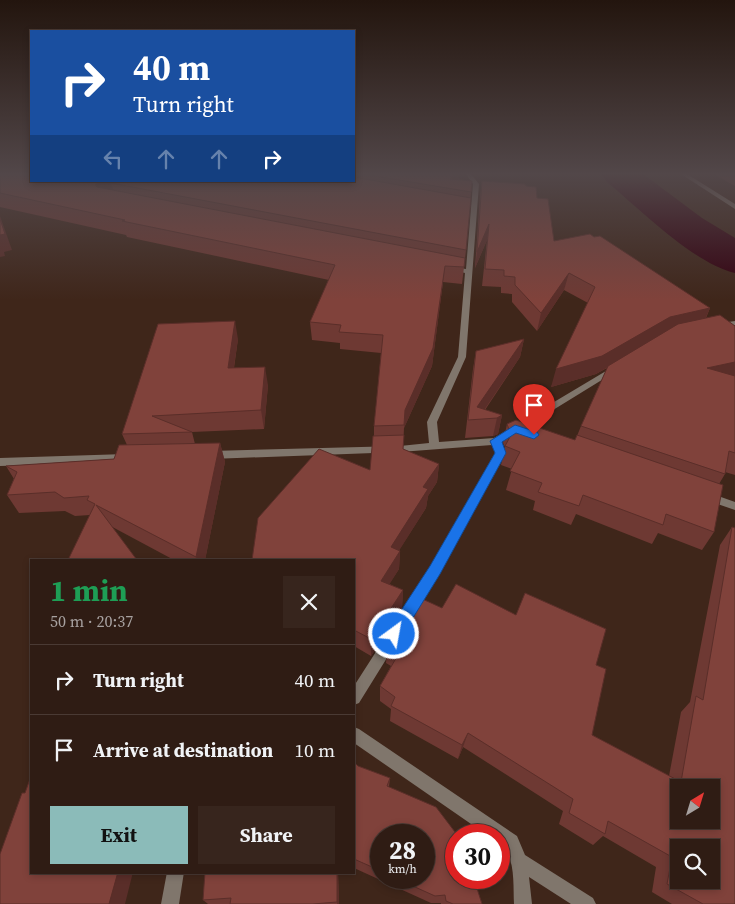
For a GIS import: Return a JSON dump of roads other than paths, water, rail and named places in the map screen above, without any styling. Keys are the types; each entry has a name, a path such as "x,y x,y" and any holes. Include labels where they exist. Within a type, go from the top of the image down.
{"street":[{"path":"434,446 432,422 462,356 474,216"},
{"path":"440,267 469,272"},
{"path":"709,328 735,323"},
{"path":"200,455 434,446 496,441 624,364"},
{"path":"515,429 534,435"},
{"path":"355,696 435,570 500,453 496,441"},
{"path":"0,462 140,457"},
{"path":"698,493 735,506"},
{"path":"355,735 511,842 519,861 523,904"},
{"path":"519,861 587,904"},
{"path":"170,904 176,874"}],"waterway":[{"path":"673,216 735,259"}]}
